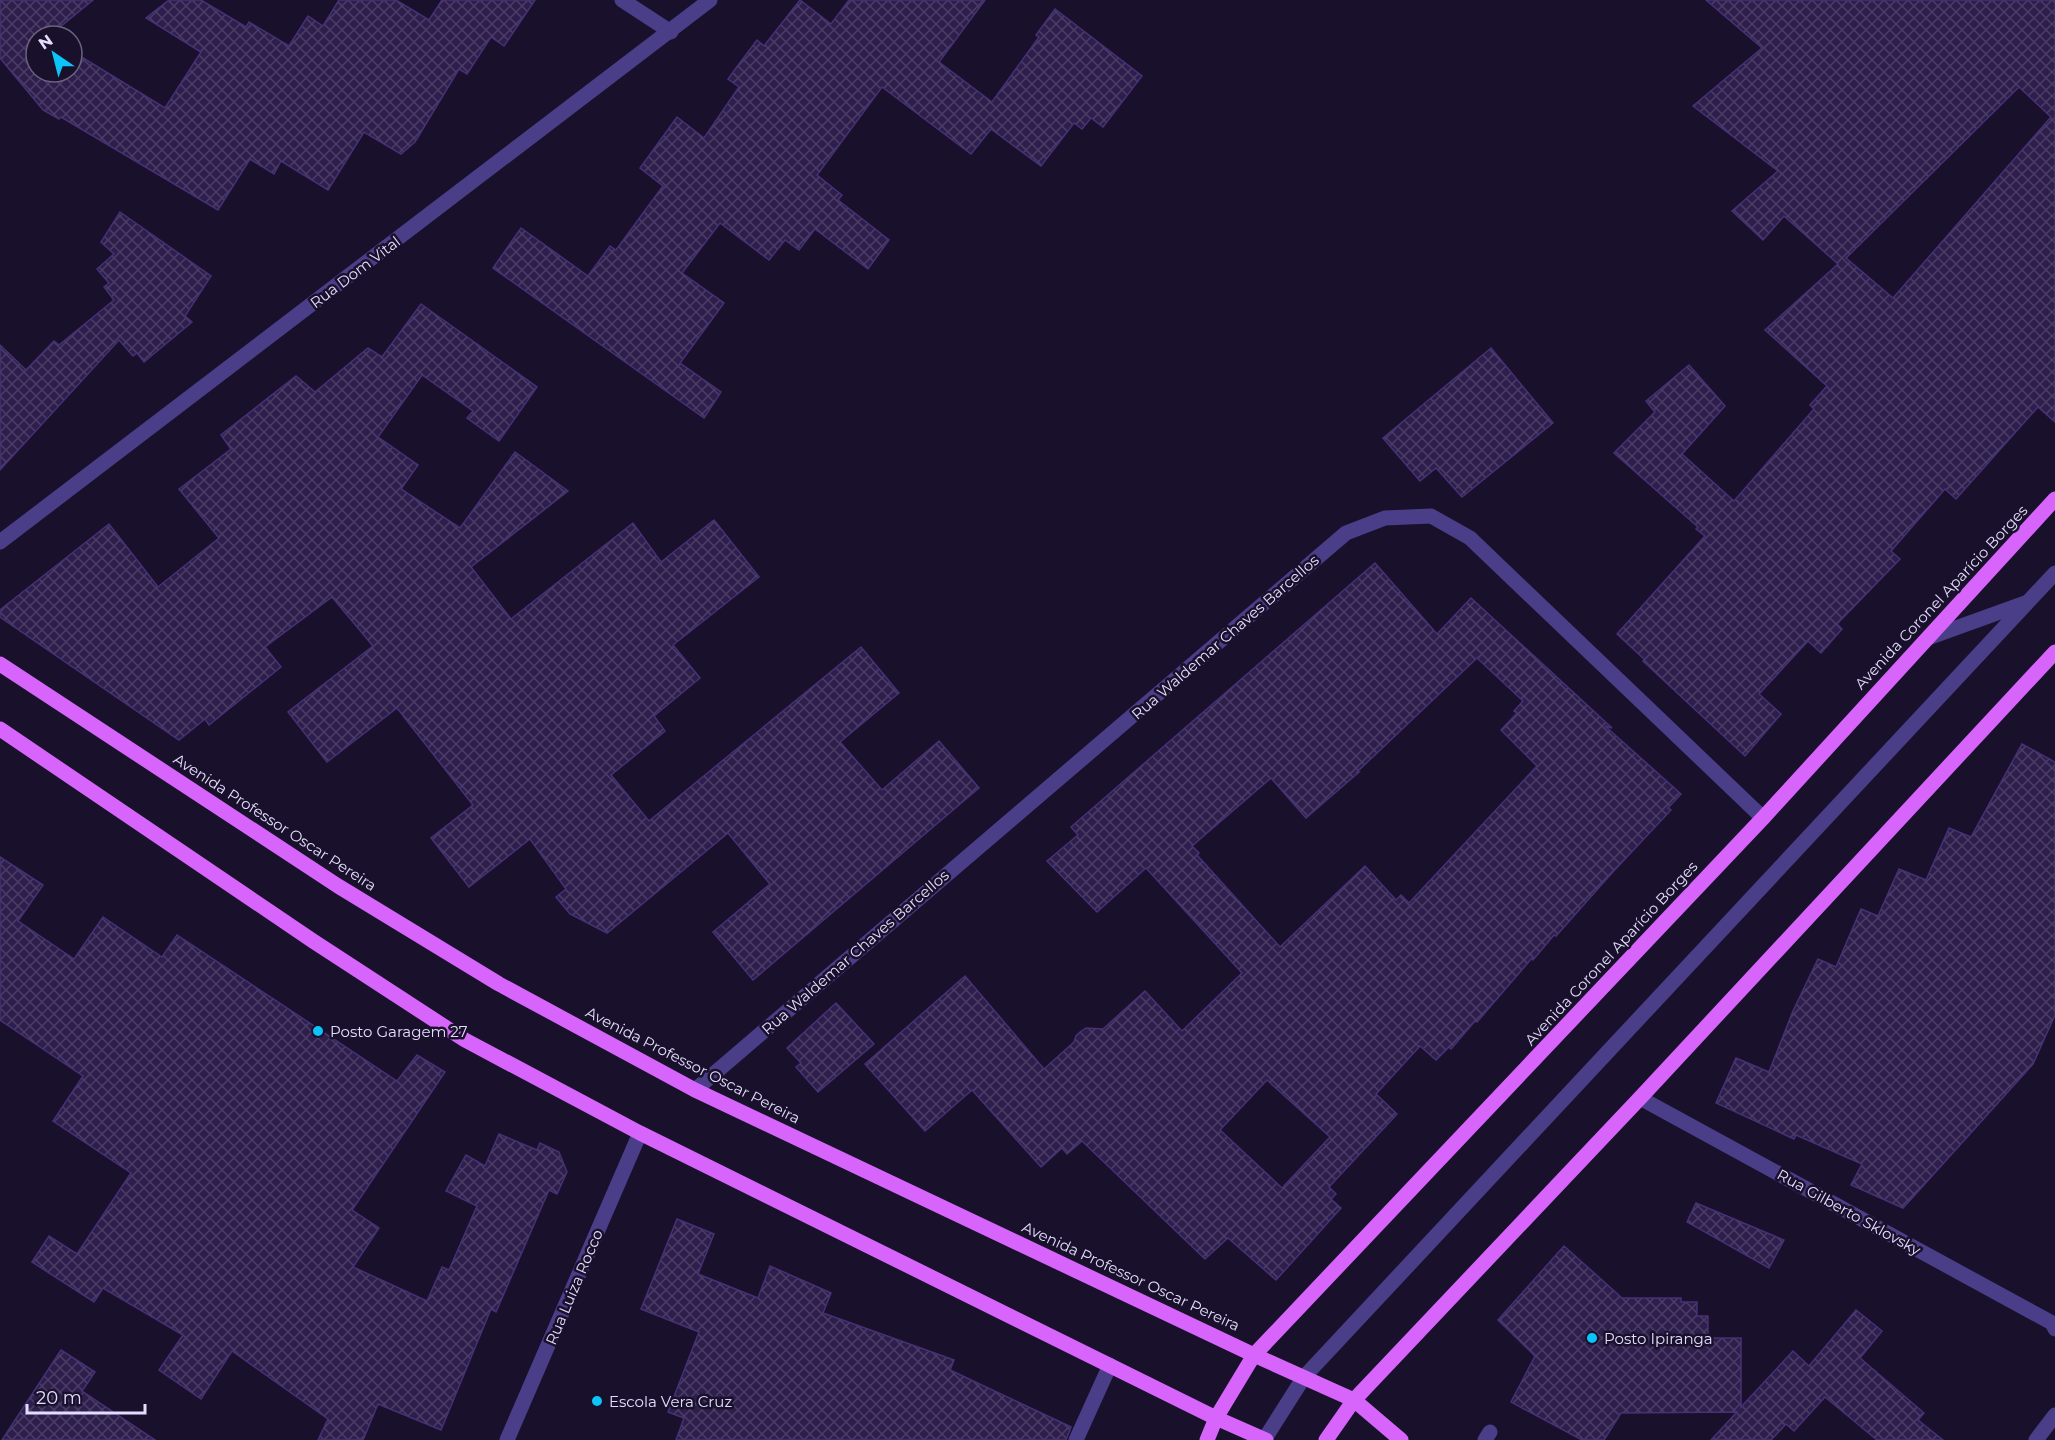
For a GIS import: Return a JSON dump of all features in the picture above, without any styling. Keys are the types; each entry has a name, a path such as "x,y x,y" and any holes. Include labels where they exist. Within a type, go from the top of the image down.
{"main road":[{"name":"Avenida Coronel Aparício Borges","path":"1207,1440 1216,1418 1254,1355 1763,818 2055,499"},
{"path":"1326,1440 1354,1400 1640,1098 2055,652"},
{"name":"Avenida Professor Oscar Pereira","path":"0,664 389,916 499,984 695,1090 1254,1355 1354,1400 1401,1440"},
{"path":"0,729 313,941 465,1040 640,1133 1216,1418 1265,1440"}],"street":[{"path":"622,0 670,32"},
{"name":"Rua Dom Vital","path":"0,542 710,0"},
{"name":"Rua Waldemar Chaves Barcellos","path":"695,1090 1346,533 1385,518 1431,516 1470,538 1763,818"},
{"path":"1265,1440 1304,1377 2055,573"},
{"path":"1928,638 2028,602"},
{"name":"Rua Gilberto Sklovsky","path":"1640,1098 2042,1317 2052,1323 2055,1329"},
{"name":"Rua Luiza Rocco","path":"507,1440 640,1133"},
{"path":"1076,1440 1110,1365"},
{"path":"2036,1440 2055,1415"}],"building":[{"path":"0,0 93,0 64,24 24,24 24,84 84,84 84,58 165,108 201,52 146,18 169,0 201,0 246,27 249,22 289,46 308,16 323,26 339,0 396,0 429,20 442,0 535,0 504,46 491,37 467,74 459,69 415,142 401,154 364,132 328,190 281,161 274,174 250,159 218,210 61,117 59,119 43,110 0,58"},
{"path":"800,0 831,24 849,0 985,0 939,62 992,102 1039,37 1036,35 1055,9 1142,76 1103,127 1091,118 1082,129 1074,123 1041,166 991,129 971,154 882,87 817,175 842,195 838,200 889,240 868,269 815,229 799,250 785,240 769,260 720,223 682,273 724,303 680,363 721,392 704,418 493,268 521,228 588,276 610,246 616,250 663,186 640,168 677,117 704,138 739,87 728,79 757,40 764,46"},
{"path":"1706,0 2055,0 2055,422 2038,407 1956,499 1945,489 1891,551 1900,559 1837,624 1842,629 1821,653 1808,641 1759,694 1781,714 1745,756 1617,634 1705,536 1696,529 1698,527 1614,453 1655,412 1646,401 1689,365 1725,406 1682,454 1734,501 1814,409 1810,405 1827,386 1765,330 1838,264 1784,216 1763,240 1732,211 1778,171 1693,106 1762,48","holes":["2019,87 2051,117 1893,298 1846,258"]},
{"path":"120,212 211,276 185,316 192,322 144,362 137,353 133,356 119,340 0,470 0,345 26,370 54,341 59,345 114,300 104,287 109,283 97,269 114,254 101,242"},
{"path":"421,304 537,387 499,441 467,418 473,411 422,375 378,437 418,465 401,489 460,528 515,452 568,491 471,567 511,619 633,523 661,562 714,520 759,577 673,645 700,678 654,716 665,731 611,775 649,821 861,647 899,693 840,742 882,790 939,741 979,788 753,980 713,932 770,884 728,833 607,933 570,914 556,897 566,889 530,839 469,887 431,838 473,805 397,708 327,762 288,712 373,646 332,597 265,647 281,667 209,725 205,719 179,740 0,617 0,610 109,524 158,587 219,538 179,489 231,449 221,435 296,376 315,392 368,348 382,357"},
{"path":"1491,348 1553,423 1462,497 1436,468 1420,481 1383,438"},
{"path":"1375,563 1437,634 1471,598 1612,728 1605,726 1681,794 1668,808 1671,810 1556,936 1554,935 1533,960 1532,958 1451,1049 1449,1047 1436,1060 1420,1046 1376,1094 1397,1114 1329,1187 1336,1194 1331,1199 1341,1208 1276,1280 1228,1238 1205,1259 1082,1141 1067,1154 1062,1148 1041,1167 972,1090 925,1131 865,1064 965,976 1044,1069 1074,1042 1080,1032 1086,1028 1103,1029 1145,991 1182,1031 1242,973 1146,868 1097,912 1047,861 1078,835 1071,827","holes":["1477,658 1523,701 1514,711 1517,713 1501,730 1537,766 1409,903 1401,895 1396,900 1365,866 1280,947 1197,855 1199,853 1192,846 1271,778 1306,818 1359,772 1357,772","1267,1080 1330,1137 1282,1188 1220,1130"]},
{"path":"2022,744 2055,762 2055,1015 2033,1064 1903,1208 1851,1185 1862,1164 1796,1135 1794,1139 1716,1103 1736,1058 1769,1072 1793,1011 1818,959 1836,967 1861,909 1878,916 1899,869 1926,880 1949,828 1971,837"},
{"path":"0,857 43,885 18,921 74,959 103,917 162,957 177,935 397,1081 417,1055 445,1072 352,1210 379,1228 353,1267 427,1301 442,1267 449,1270 477,1206 446,1191 466,1155 485,1166 499,1134 537,1150 540,1143 559,1152 567,1172 557,1194 549,1190 496,1312 491,1309 441,1430 378,1404 363,1440 318,1440 328,1419 232,1351 201,1399 159,1370 183,1335 103,1288 94,1302 32,1262 49,1236 77,1254 131,1173 53,1121 83,1076 0,1020"},
{"path":"836,1003 874,1044 818,1092 796,1067 801,1063 787,1048"},
{"path":"1696,1203 1784,1240 1769,1268 1687,1222"},
{"path":"677,1219 714,1234 698,1274 758,1298 770,1266 831,1293 823,1313 954,1360 950,1370 1071,1427 1066,1440 676,1440 684,1418 668,1412 699,1332 641,1309"},
{"path":"1564,1246 1622,1298 1681,1298 1681,1302 1697,1302 1697,1316 1708,1316 1708,1338 1741,1338 1741,1407 1793,1351 1809,1366 1856,1310 1882,1331 1860,1358 1924,1413 1918,1420 1943,1440 1877,1440 1825,1397 1794,1431 1786,1424 1771,1440 1711,1440 1737,1412 1621,1413 1604,1440 1582,1440 1511,1402 1535,1356 1498,1320"},
{"path":"61,1350 95,1372 82,1391 155,1440 2,1440"}],"place":[{"name":"Posto Garagem 27","path":"318,1031"},
{"name":"Posto Ipiranga","path":"1592,1338"},
{"name":"Escola Vera Cruz","path":"597,1401"}]}
